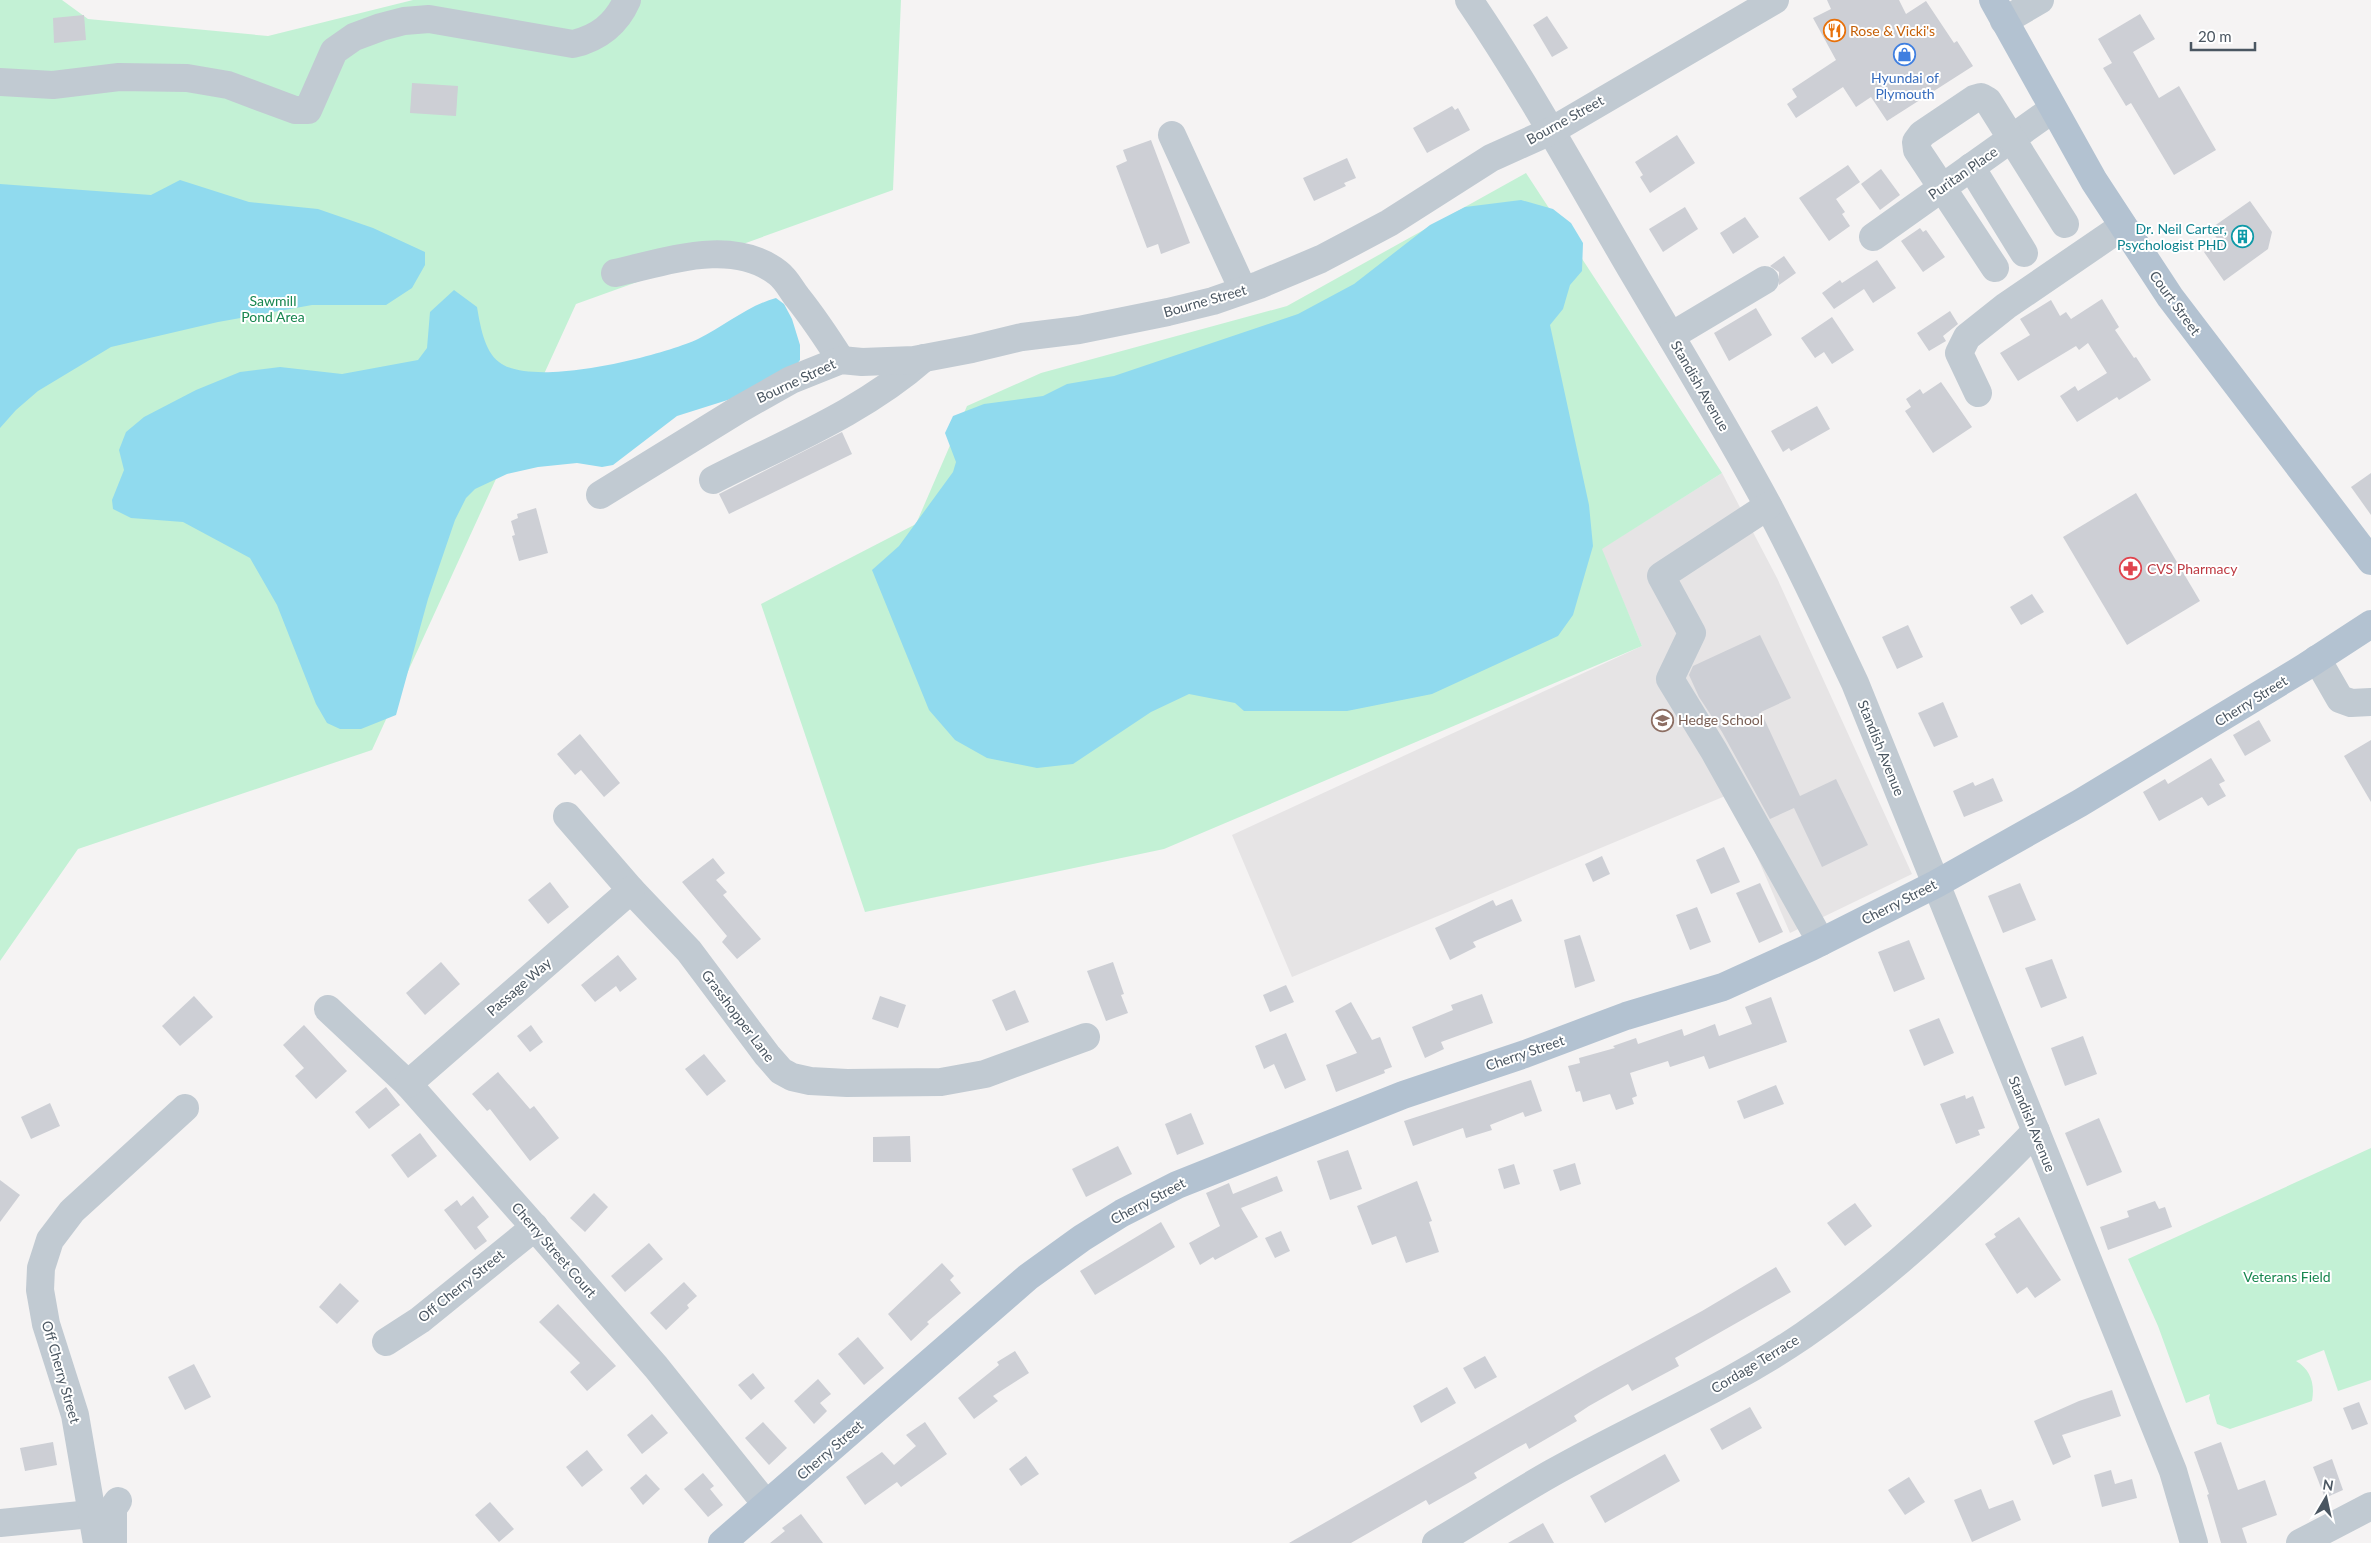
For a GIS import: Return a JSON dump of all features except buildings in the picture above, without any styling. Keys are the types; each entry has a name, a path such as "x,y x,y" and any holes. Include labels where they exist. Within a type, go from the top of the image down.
{"main road":[{"name":"Court Street","path":"1999,10 2053,109 2123,226 2170,297 2371,561"},
{"name":"Cherry Street","path":"722,1543 1028,1276 1082,1238 1122,1213 1177,1185 1403,1094 1525,1054 1626,1016 1723,986 1821,942 1936,884 2080,803 2317,659 2371,624"}],"street":[{"path":"0,82 54,85 119,77 187,78 228,85 295,110 308,110 334,51 354,36 381,26 404,21 429,20 572,44 591,39 608,28 627,0"},
{"name":"Standish Avenue","path":"1469,0 1499,44 1551,131 1768,506 1855,683 2173,1471 2194,1543"},
{"name":"Bourne Street","path":"600,495 738,410 791,380 841,360 862,362 924,358 1022,337 1078,330 1168,312 1213,301 1321,259 1389,223 1492,158 1551,131 1775,0"},
{"path":"1999,10 2040,0"},
{"path":"1995,268 1917,150 1916,142 1922,134 1974,99 1981,97 1988,101 2065,224"},
{"name":"Puritan Place","path":"1873,237 2053,109"},
{"path":"1172,135 1243,290"},
{"path":"1971,167 2024,253"},
{"path":"1978,393 1959,353 1967,337 2006,306 2123,226"},
{"path":"615,272 703,254 743,256 767,265 780,274 824,332 841,360"},
{"path":"1670,336 1765,280"},
{"path":"713,480 873,397 899,380 924,358"},
{"path":"1768,506 1661,576 1692,633 1670,679 1714,751 1821,942"},
{"path":"2317,659 2340,699 2351,702 2371,702"},
{"name":"Grasshopper Lane","path":"567,816 630,890 689,951 767,1055 781,1071 792,1077 847,1084 941,1082 985,1074 1086,1037"},
{"name":"Passage Way","path":"408,1084 630,890"},
{"name":"Cherry Street Court","path":"328,1009 408,1084 535,1227 656,1367 766,1504"},
{"name":"Off Cherry Street","path":"97,1543 75,1415 46,1324 40,1290 41,1268 50,1240 72,1211 185,1108"},
{"name":"Cordage Terrace","path":"1436,1543 1552,1472 1709,1391 1802,1336 1865,1290 1934,1231 2036,1131"},
{"name":"Off Cherry Street","path":"386,1342 420,1320 535,1227"},
{"path":"113,1543 113,1508 118,1501"},
{"path":"2300,1543 2371,1506"},
{"path":"0,1523 91,1514"}],"shaded area":[{"name":"Hedge School","path":"1722,473 1777,578 1912,874 1790,933 1730,794 1292,977 1232,835 1642,646 1601,549"}],"green space":[{"name":"Sawmill Pond Area","path":"0,0 62,0 88,19 268,36 413,0 901,0 893,190 576,304 372,750 78,849 0,961"},
{"path":"1526,173 1722,473 1602,549 1642,646 1164,849 865,912 761,604 916,524 967,406 1041,373 1287,306"},
{"name":"Veterans Field","path":"2371,1148 2371,1380 2338,1391 2324,1350 2296,1361 2311,1378 2313,1389 2312,1401 2230,1429 2217,1424 2209,1398 2210,1394 2186,1403 2158,1326 2128,1259"}],"water":[{"path":"180,180 249,202 318,209 373,228 425,252 425,265 412,288 386,305 312,305 218,322 111,347 38,391 16,410 0,428 0,184 151,195"},
{"path":"1521,200 1553,209 1571,223 1583,243 1582,271 1570,285 1563,309 1550,325 1589,505 1593,546 1573,615 1558,636 1432,694 1347,711 1244,711 1235,703 1189,694 1151,712 1073,764 1037,768 987,758 955,740 929,710 872,570 899,546 953,472 956,462 945,433 953,416 984,404 1043,396 1067,384 1114,376 1298,314 1354,284 1430,225 1465,207"},
{"path":"454,290 477,307 483,337 494,357 499,362 516,369 539,372 567,371 597,367 656,354 698,339 755,306 776,298 784,304 792,319 800,345 800,360 792,371 734,398 677,416 613,465 602,467 577,463 538,467 507,474 475,489 466,498 455,520 428,599 396,715 361,729 340,729 327,723 316,704 277,605 250,558 183,522 131,518 113,509 112,500 124,470 119,450 126,432 144,417 196,390 240,372 280,367 342,374 418,360 427,348 430,312"}],"place":[{"name":"Rose & Vicki's","path":"1834,31"},
{"name":"Hyundai of Plymouth","path":"1905,55"},
{"name":"Dr. Neil Carter, Psychologist PHD","path":"2243,237"},
{"name":"CVS Pharmacy","path":"2131,569"},
{"name":"Hedge School","path":"1662,720"}]}
